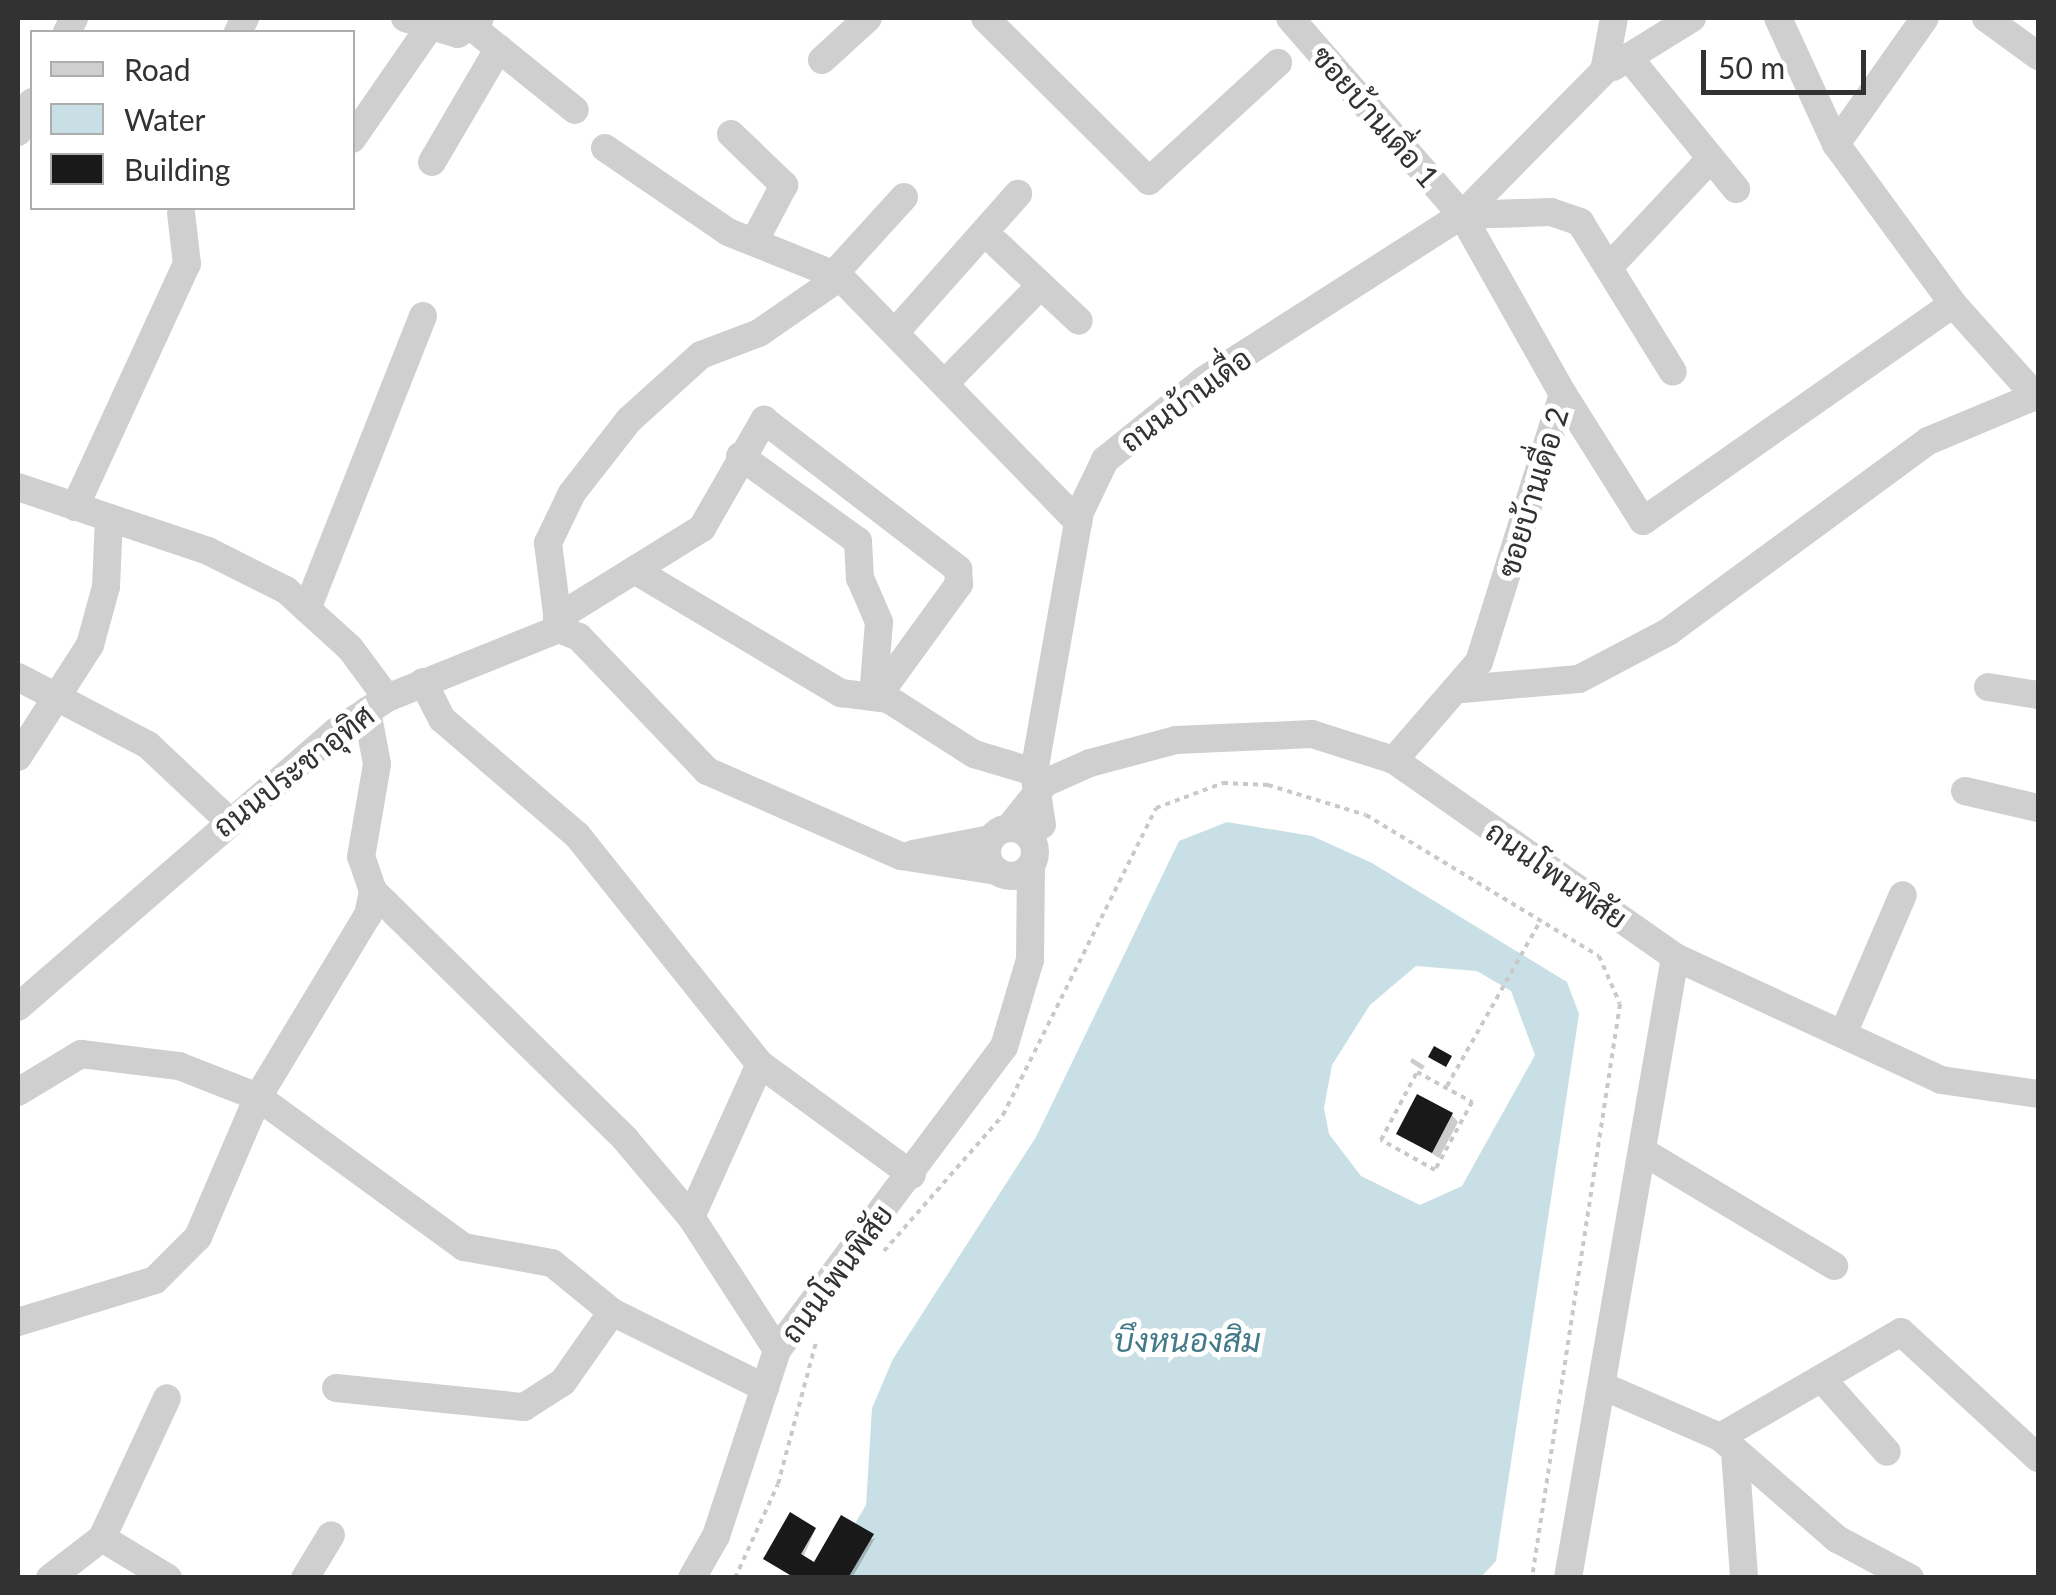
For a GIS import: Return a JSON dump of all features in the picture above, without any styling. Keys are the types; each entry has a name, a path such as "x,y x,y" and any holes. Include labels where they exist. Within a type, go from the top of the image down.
{"street":[{"path":"822,60 868,18"},
{"path":"984,18 1148,181 1278,63"},
{"name":"ซอยบ้านเดื่อ 1","path":"1290,18 1462,215"},
{"path":"1614,18 1617,65 1711,158 1736,189"},
{"path":"1617,65 1692,18"},
{"path":"1462,689 1578,679 1750,575 1928,440 2033,386 1953,304 1836,144 1778,18"},
{"path":"1836,144 1925,18"},
{"path":"1986,18 2038,56"},
{"path":"355,134 418,21 458,34 476,22 499,48 575,110"},
{"path":"432,162 499,48"},
{"name":"ถนนบ้านเดื่อ","path":"1036,845 1034,783 1086,488 1128,437 1462,215 1617,65"},
{"path":"18,132 30,106"},
{"path":"730,134 784,185 754,242"},
{"path":"605,148 754,242 837,275 898,329 1078,522"},
{"path":"1611,265 1711,158"},
{"path":"898,329 1018,194"},
{"path":"904,197 837,275 759,333 702,355 630,420 572,492 548,543 558,624 579,637 707,771 901,856 1000,873 1036,845 1066,774"},
{"path":"75,506 188,264 181,212"},
{"path":"1462,215 1551,212 1580,222 1611,265 1673,372"},
{"name":"ซอยบ้านเดื่อ 2","path":"1394,760 1462,689 1486,646 1562,394 1462,215"},
{"path":"997,244 1079,321"},
{"path":"947,381 1041,285"},
{"path":"1562,394 1643,521 1953,304"},
{"path":"307,609 423,316"},
{"path":"764,420 958,569 959,584 875,697 879,622 860,578 858,541 740,456 764,420"},
{"name":"ถนนประชาอุทิศ","path":"18,1007 228,820 377,704 558,624 702,528 728,494 740,456"},
{"path":"18,488 208,551 307,609 377,704 377,764 361,857 373,891 462,971 691,1217 777,1350"},
{"path":"18,757 63,697 106,588 109,518"},
{"path":"636,571 841,693 875,697 974,754 1034,783 1000,833 1000,873 1031,934"},
{"path":"18,677 63,697 148,745 228,820"},
{"path":"424,682 442,719 577,835 760,1064 912,1175"},
{"path":"1988,687 2038,695"},
{"name":"ถนนโพนพิสัย","path":"1034,783 1176,740 1267,731 1394,760 1675,957 1941,1080 2038,1094"},
{"path":"1966,791 2038,808"},
{"path":"901,856 1000,833 1036,845"},
{"name":"ถนนโพนพิสัย","path":"692,1578 716,1536 777,1350 912,1175 1004,1047 1023,1002 1036,845"},
{"path":"18,1322 90,1306 177,1266 258,1097 352,955 373,891"},
{"path":"1843,1034 1903,895"},
{"path":"1568,1578 1605,1387 1675,957"},
{"path":"18,1092 80,1054 179,1066 258,1097 464,1247 552,1264 612,1312 764,1388"},
{"path":"691,1217 760,1064"},
{"path":"1642,1150 1834,1266"},
{"path":"336,1388 524,1407 562,1382 612,1312"},
{"path":"1727,1444 1901,1332 2038,1458"},
{"path":"1823,1380 1888,1452"},
{"path":"1605,1387 1727,1444 1837,1539 1910,1578"},
{"path":"50,1578 102,1538 167,1398"},
{"path":"1727,1444 1744,1578"},
{"path":"305,1578 331,1536"},
{"path":"102,1538 168,1578"}],"path":[{"path":"876,1261 1003,1115 1146,818 1186,792 1223,782 1324,798 1391,828 1599,956 1620,1004 1620,1034 1532,1578"},
{"path":"1445,1088 1541,920"},
{"path":"1417,1072 1445,1088 1472,1102 1435,1170 1381,1140 1417,1072"},
{"path":"735,1578 778,1484 798,1384 820,1333"}],"water":[{"name":"บึงหนองสิม","path":"1227,822 1312,836 1372,863 1567,982 1579,1014 1496,1561 1481,1577 823,1578 866,1505 872,1408 893,1359 1036,1137 1179,841","holes":["1416,966 1477,971 1511,991 1535,1055 1462,1186 1420,1205 1361,1176 1329,1134 1324,1108 1332,1065 1370,1005"]}],"building":[{"path":"1434,1046 1452,1056 1446,1067 1428,1057"},
{"path":"1417,1094 1453,1113 1432,1153 1396,1134"},
{"path":"790,1512 816,1528 801,1554 814,1562 841,1515 874,1534 848,1578 795,1578 763,1559"}]}
